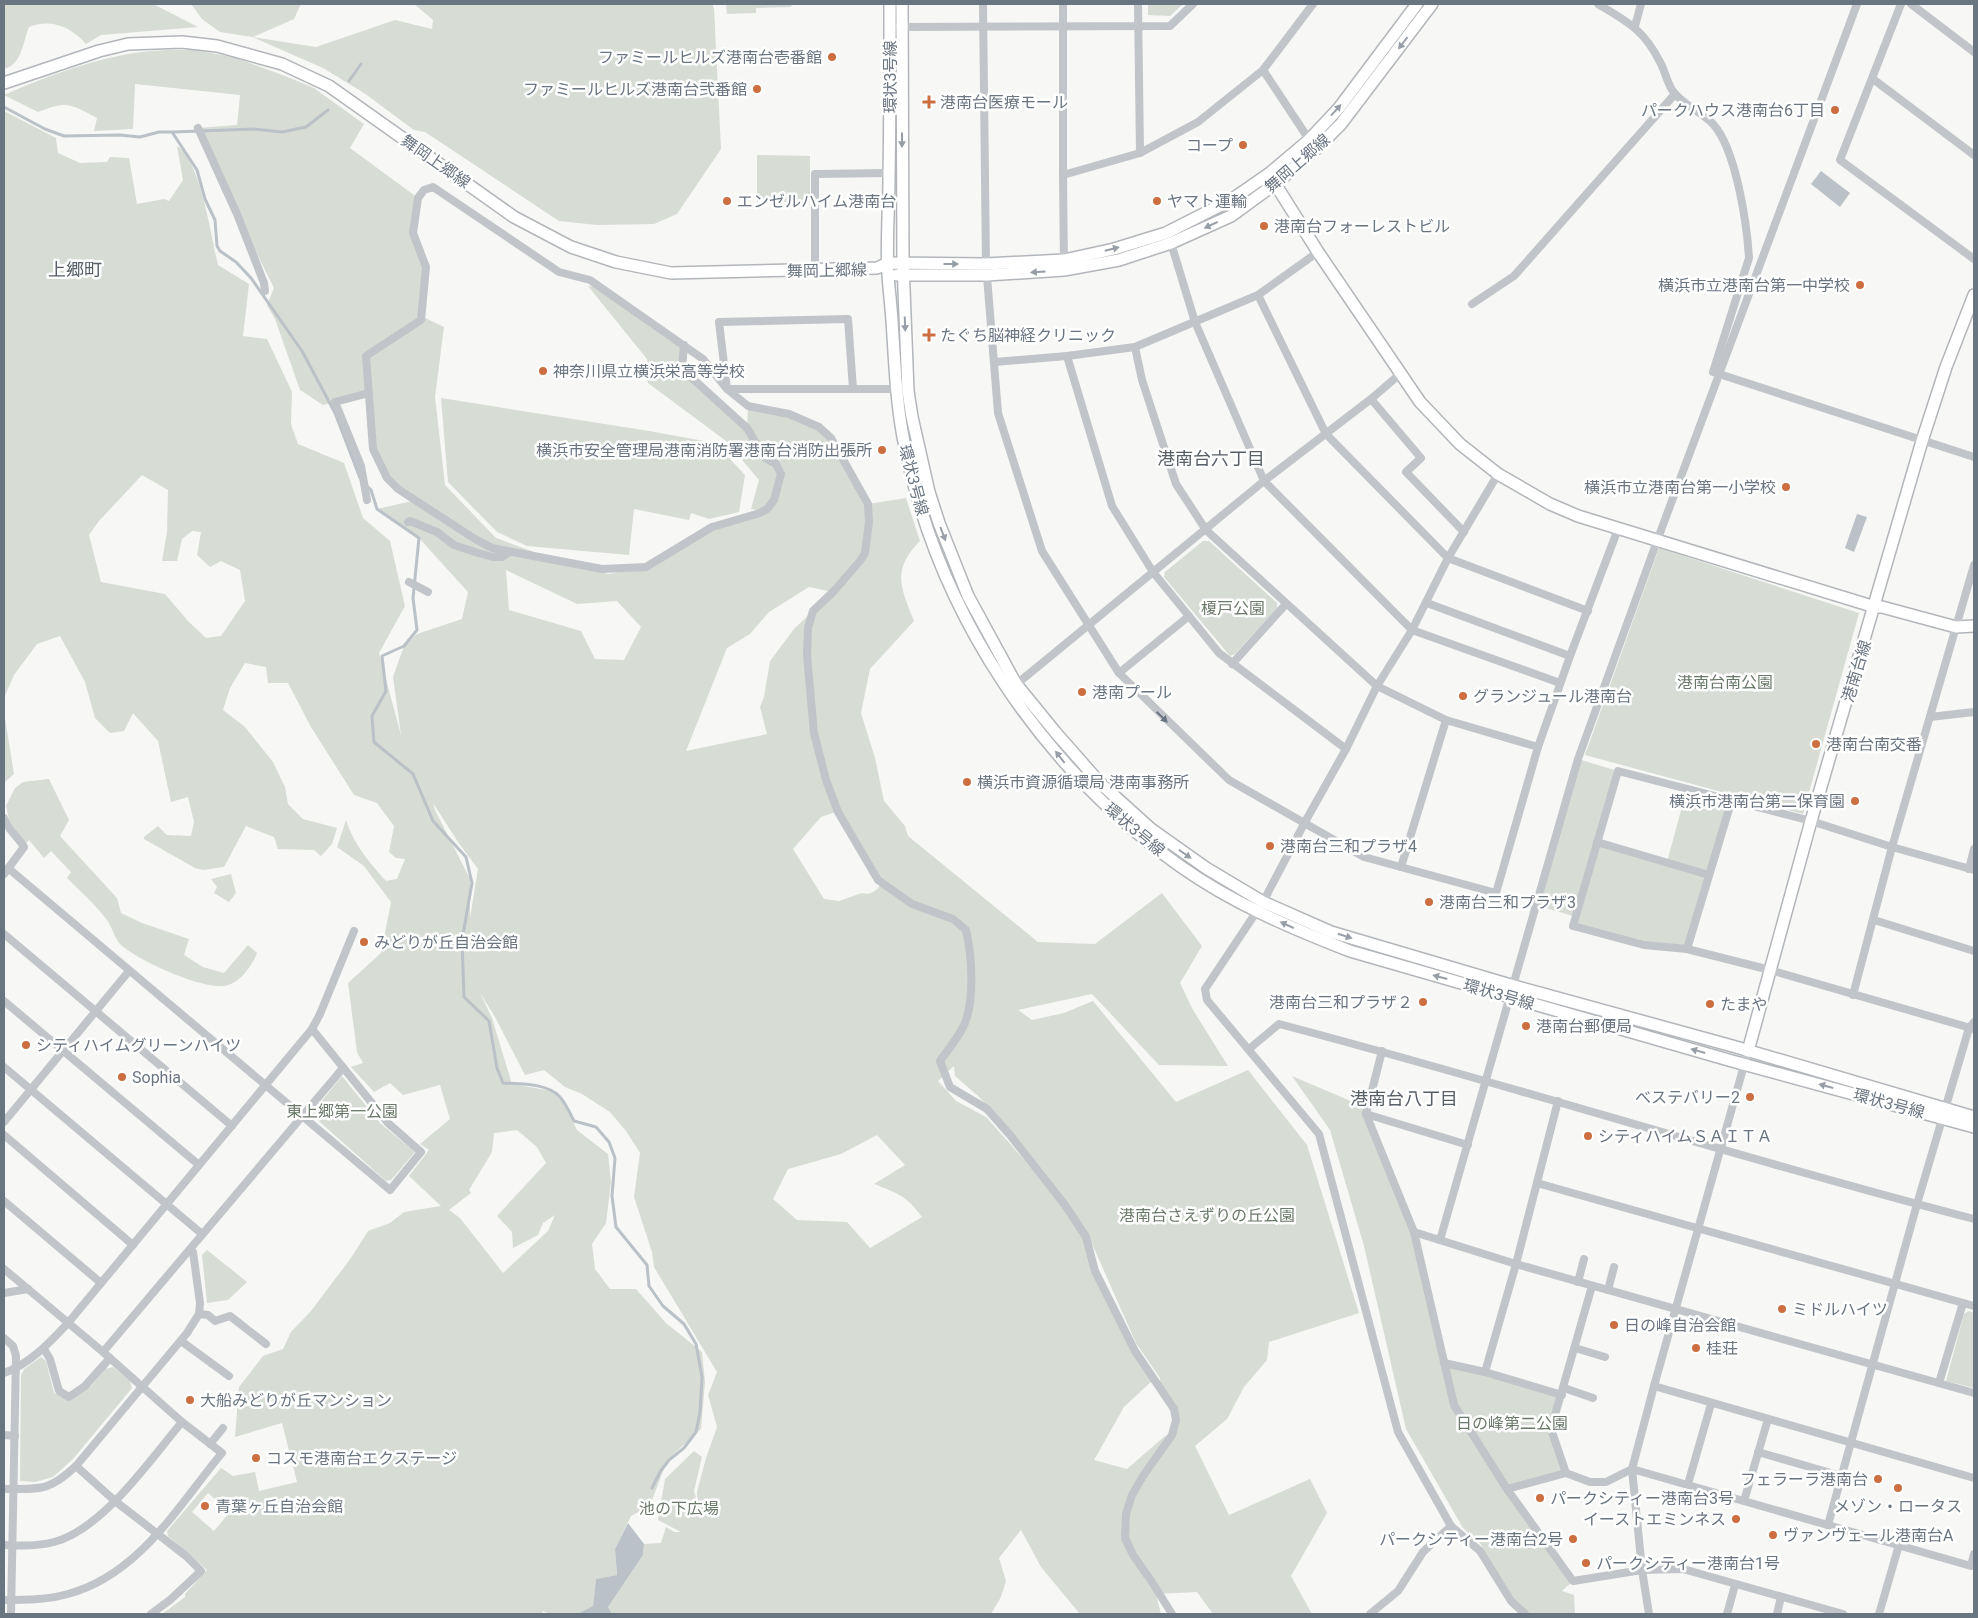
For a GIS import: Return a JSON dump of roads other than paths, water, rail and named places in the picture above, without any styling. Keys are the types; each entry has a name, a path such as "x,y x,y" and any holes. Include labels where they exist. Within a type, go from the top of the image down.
{"street":[{"name":"環状3号線","path":"890,4 889,174 884,269 896,388 905,447 927,526 944,572 963,614 984,652 1012,687 1100,783 1151,829 1260,907 1512,991 1744,1064 1944,1113 1974,1117"},
{"name":"環状3号線","path":"902,4 903,270 908,391 918,445 939,523 968,596 1012,687"},
{"path":"983,4 987,270 998,413 1042,551 1088,625 1119,673 1229,780 1364,857 1496,893 1538,748 1570,656 1618,529"},
{"path":"1063,4 1062,174 1064,265"},
{"path":"1138,4 1140,153"},
{"path":"890,28 1170,26 1193,4"},
{"path":"1062,174 1140,153 1198,122 1263,70 1313,4"},
{"name":"舞岡上郷線","path":"4,83 90,53 128,44 182,42 217,46 282,64 329,86 514,217 572,247 616,262 671,273 884,269 987,270 1119,260 1171,243 1231,216 1275,184 1312,144 1417,4"},
{"name":"舞岡上郷線","path":"1064,265 1166,233 1231,200 1312,144 1340,124 1432,4"},
{"path":"1598,4 1634,26 1648,39 1675,94 1713,123 1724,138 1733,163 1748,243 1749,258 1713,372 1974,458"},
{"path":"1634,26 1642,4"},
{"path":"1440,1240 1578,759 1857,4"},
{"path":"1900,4 1873,79 1840,160 1974,259"},
{"path":"1910,4 1974,52"},
{"path":"1263,70 1312,144"},
{"path":"1873,79 1974,155"},
{"path":"1472,304 1514,276 1675,94"},
{"path":"198,128 237,214 264,283 265,291"},
{"path":"815,270 815,174 889,174"},
{"path":"1269,174 1318,252 1420,402 1460,444 1498,474 1550,504 1618,529 1875,607 1882,607 1956,627 1974,626"},
{"path":"684,345 682,369 747,428 764,457 776,464 781,474 774,500 767,509 760,513 712,527 646,567 602,569 492,548 398,489 387,478 373,449 366,356 421,320 426,266 413,233 418,198 424,190 432,187 559,272 590,280 684,345 703,359 727,389 748,406 789,414 819,427 831,438 868,504 869,522 865,553 834,591 813,611 808,628 807,655 814,733 826,780 839,814 878,880 912,904 953,919 966,930 972,968 969,1008 964,1025 940,1061 950,1087 987,1109 1061,1199 1086,1237 1095,1271 1135,1351 1174,1409 1176,1420 1172,1435 1132,1495 1126,1514 1125,1538 1133,1555 1172,1614"},
{"path":"1171,243 1195,322 1264,482 1412,630 1560,684"},
{"path":"995,362 1067,356 1135,347 1258,295 1318,252"},
{"path":"1258,295 1326,434 1448,558 1588,611"},
{"name":"港南台線","path":"1748,1051 1811,820 1875,607 1922,441 1946,367 1974,295"},
{"path":"727,389 719,322 848,318 853,389"},
{"path":"1135,347 1142,380 1176,484 1206,530 1378,686 1446,720 1538,748"},
{"path":"1067,356 1112,506 1153,572 1219,652 1232,664 1346,749"},
{"path":"1012,687 1400,374"},
{"path":"727,389 896,388 908,391"},
{"path":"366,496 361,466 335,402 369,392"},
{"path":"1371,399 1421,458 1406,472 1464,532"},
{"path":"1498,474 1448,558 1427,603 1378,686 1260,907 1204,989 1207,1000 1249,1048 1318,1134 1398,1432 1451,1526 1480,1551 1511,1601 1525,1614"},
{"path":"408,522 410,521 437,532 454,546 493,558 502,557 509,552"},
{"path":"1853,995 1892,847 1974,565"},
{"path":"410,583 424,590"},
{"path":"1427,603 1570,656"},
{"path":"1232,664 1286,604"},
{"path":"1119,673 1189,616"},
{"path":"1930,717 1974,712"},
{"path":"1401,867 1446,720"},
{"path":"1828,1525 1917,1204 1944,1113 1973,1026 1853,995 1770,970 1686,948 1644,945 1572,926 1618,771 1811,820 1892,847 1972,869 1974,849"},
{"path":"1686,948 1732,800"},
{"path":"4,818 6,824 19,838 24,847 6,871 129,971 390,1190 422,1152 388,1123 312,1029"},
{"path":"1597,842 1708,875"},
{"path":"1874,920 1974,951"},
{"path":"4,1373 16,1369 44,1348 68,1323 312,1029 354,931"},
{"path":"4,934 232,1126"},
{"path":"4,1122 129,971"},
{"name":"環状3号線","path":"1512,991 1748,1051 1944,1113 1974,1127"},
{"path":"4,1001 199,1166"},
{"path":"1249,1048 1279,1024 1486,1080 1974,1219"},
{"path":"1382,1051 1366,1114 1414,1232 1454,1405 1507,1489 1573,1581 1642,1570 1683,1569 1843,1614"},
{"path":"1649,1614 1642,1570 1632,1469 1748,1051"},
{"path":"4,1067 202,1234"},
{"path":"103,1352 343,1068"},
{"path":"1484,1372 1516,1264 1558,1101"},
{"path":"1366,1114 1468,1145"},
{"path":"4,1135 133,1245"},
{"path":"1537,1183 1974,1306"},
{"path":"4,1201 101,1283"},
{"path":"1414,1232 1578,1282 1974,1393"},
{"path":"4,1489 39,1489 59,1482 76,1466 181,1341 199,1314 200,1303 193,1252 190,1249"},
{"path":"1578,1282 1584,1258"},
{"path":"1608,1290 1614,1268"},
{"path":"4,1270 103,1352 182,1422 222,1453 158,1534 138,1554 114,1572 69,1594 42,1599 7,1600"},
{"path":"1566,1473 1551,1429 1592,1286"},
{"path":"4,1292 28,1289"},
{"path":"1939,1383 1963,1303"},
{"path":"199,1314 208,1315 215,1321 230,1316 266,1344"},
{"path":"4,1338 13,1346 16,1356 14,1546 7,1600 11,1614"},
{"path":"181,1341 229,1376"},
{"path":"44,1348 50,1359 59,1391 69,1397 85,1386 110,1358"},
{"path":"1575,1348 1605,1357"},
{"path":"1444,1363 1593,1398"},
{"path":"1654,1386 1711,1404 1974,1478"},
{"path":"1688,1484 1711,1404"},
{"path":"1744,1501 1768,1419"},
{"path":"4,1546 53,1542 82,1530 116,1501 182,1422"},
{"path":"210,1444 223,1428"},
{"path":"4,1435 15,1436"},
{"path":"1758,1452 1841,1476"},
{"path":"76,1466 202,1571 170,1600 151,1614"},
{"path":"1507,1489 1566,1473 1590,1482 1606,1482 1632,1469 1971,1566 1974,1554"},
{"path":"1370,1614 1398,1591 1423,1552 1451,1526"},
{"path":"1879,1614 1899,1545"},
{"path":"1727,1614 1735,1585"},
{"path":"1777,1614 1781,1597"}],"waterway":[{"path":"349,81 361,64"},
{"path":"4,107 45,129 64,136 120,135 140,137 159,132 172,132 197,170 205,199 215,220 217,246 220,251 236,262 251,278 302,351 335,413 360,478"},
{"path":"173,132 254,129 282,132 306,127 328,110"},
{"path":"366,485 371,490 377,509 419,538 413,598 417,630 404,646 382,656 386,691 372,716 374,742 413,774 433,821 466,857 472,883 462,940 464,997 489,1021 497,1068 503,1083 533,1085 555,1092 574,1121 596,1127 609,1142 615,1158 612,1196 616,1227 647,1265 649,1286 663,1306 684,1324 696,1344 702,1377 700,1412 696,1432 684,1448 669,1460 652,1488"}],"place":[{"name":"ファミールヒルズ港南台壱番館","path":"832,57"},
{"name":"ファミールヒルズ港南台弐番館","path":"757,89"},
{"name":"港南台医療モール","path":"929,102"},
{"name":"パークハウス港南台6丁目","path":"1835,110"},
{"name":"コープ","path":"1243,145"},
{"name":"エンゼルハイム港南台","path":"727,201"},
{"name":"ヤマト運輸","path":"1157,201"},
{"name":"港南台フォーレストビル","path":"1264,226"},
{"name":"横浜市立港南台第一中学校","path":"1860,285"},
{"name":"たぐち脳神経クリニック","path":"929,335"},
{"name":"神奈川県立横浜栄高等学校","path":"543,371"},
{"name":"横浜市安全管理局港南消防署港南台消防出張所","path":"882,450"},
{"name":"横浜市立港南台第一小学校","path":"1786,487"},
{"name":"港南プール","path":"1082,692"},
{"name":"グランジュール港南台","path":"1463,696"},
{"name":"港南台南交番","path":"1816,744"},
{"name":"横浜市資源循環局 港南事務所","path":"967,782"},
{"name":"横浜市港南台第二保育園","path":"1855,801"},
{"name":"港南台三和プラザ4","path":"1270,846"},
{"name":"港南台三和プラザ3","path":"1429,902"},
{"name":"みどりが丘自治会館","path":"364,942"},
{"name":"港南台三和プラザ２","path":"1423,1002"},
{"name":"たまや","path":"1710,1004"},
{"name":"港南台郵便局","path":"1526,1026"},
{"name":"シティハイムグリーンハイツ","path":"26,1045"},
{"name":"Sophia","path":"122,1077"},
{"name":"べステバリー2","path":"1750,1097"},
{"name":"シティハイムＳＡＩＴＡ","path":"1588,1136"},
{"name":"ミドルハイツ","path":"1782,1309"},
{"name":"日の峰自治会館","path":"1614,1325"},
{"name":"桂荘","path":"1696,1348"},
{"name":"大船みどりが丘マンション","path":"190,1400"},
{"name":"コスモ港南台エクステージ","path":"256,1458"},
{"name":"フェラーラ港南台","path":"1878,1479"},
{"name":"メゾン・ロータス","path":"1898,1488"},
{"name":"パークシティー港南台3号","path":"1540,1498"},
{"name":"青葉ヶ丘自治会館","path":"205,1506"},
{"name":"イーストエミンネス","path":"1736,1519"},
{"name":"ヴァンヴェール港南台A","path":"1773,1535"},
{"name":"パークシティー港南台2号","path":"1573,1539"},
{"name":"パークシティー港南台1号","path":"1586,1563"}],"district":[{"name":"上郷町","path":"75,270"},
{"name":"港南台六丁目","path":"1211,459"},
{"name":"港南台八丁目","path":"1404,1099"}],"park label":[{"name":"榎戸公園","path":"1233,608"},
{"name":"港南台南公園","path":"1725,682"},
{"name":"東上郷第一公園","path":"342,1111"},
{"name":"港南台さえずりの丘公園","path":"1207,1215"},
{"name":"日の峰第二公園","path":"1512,1423"},
{"name":"池の下広場","path":"679,1508"}]}
